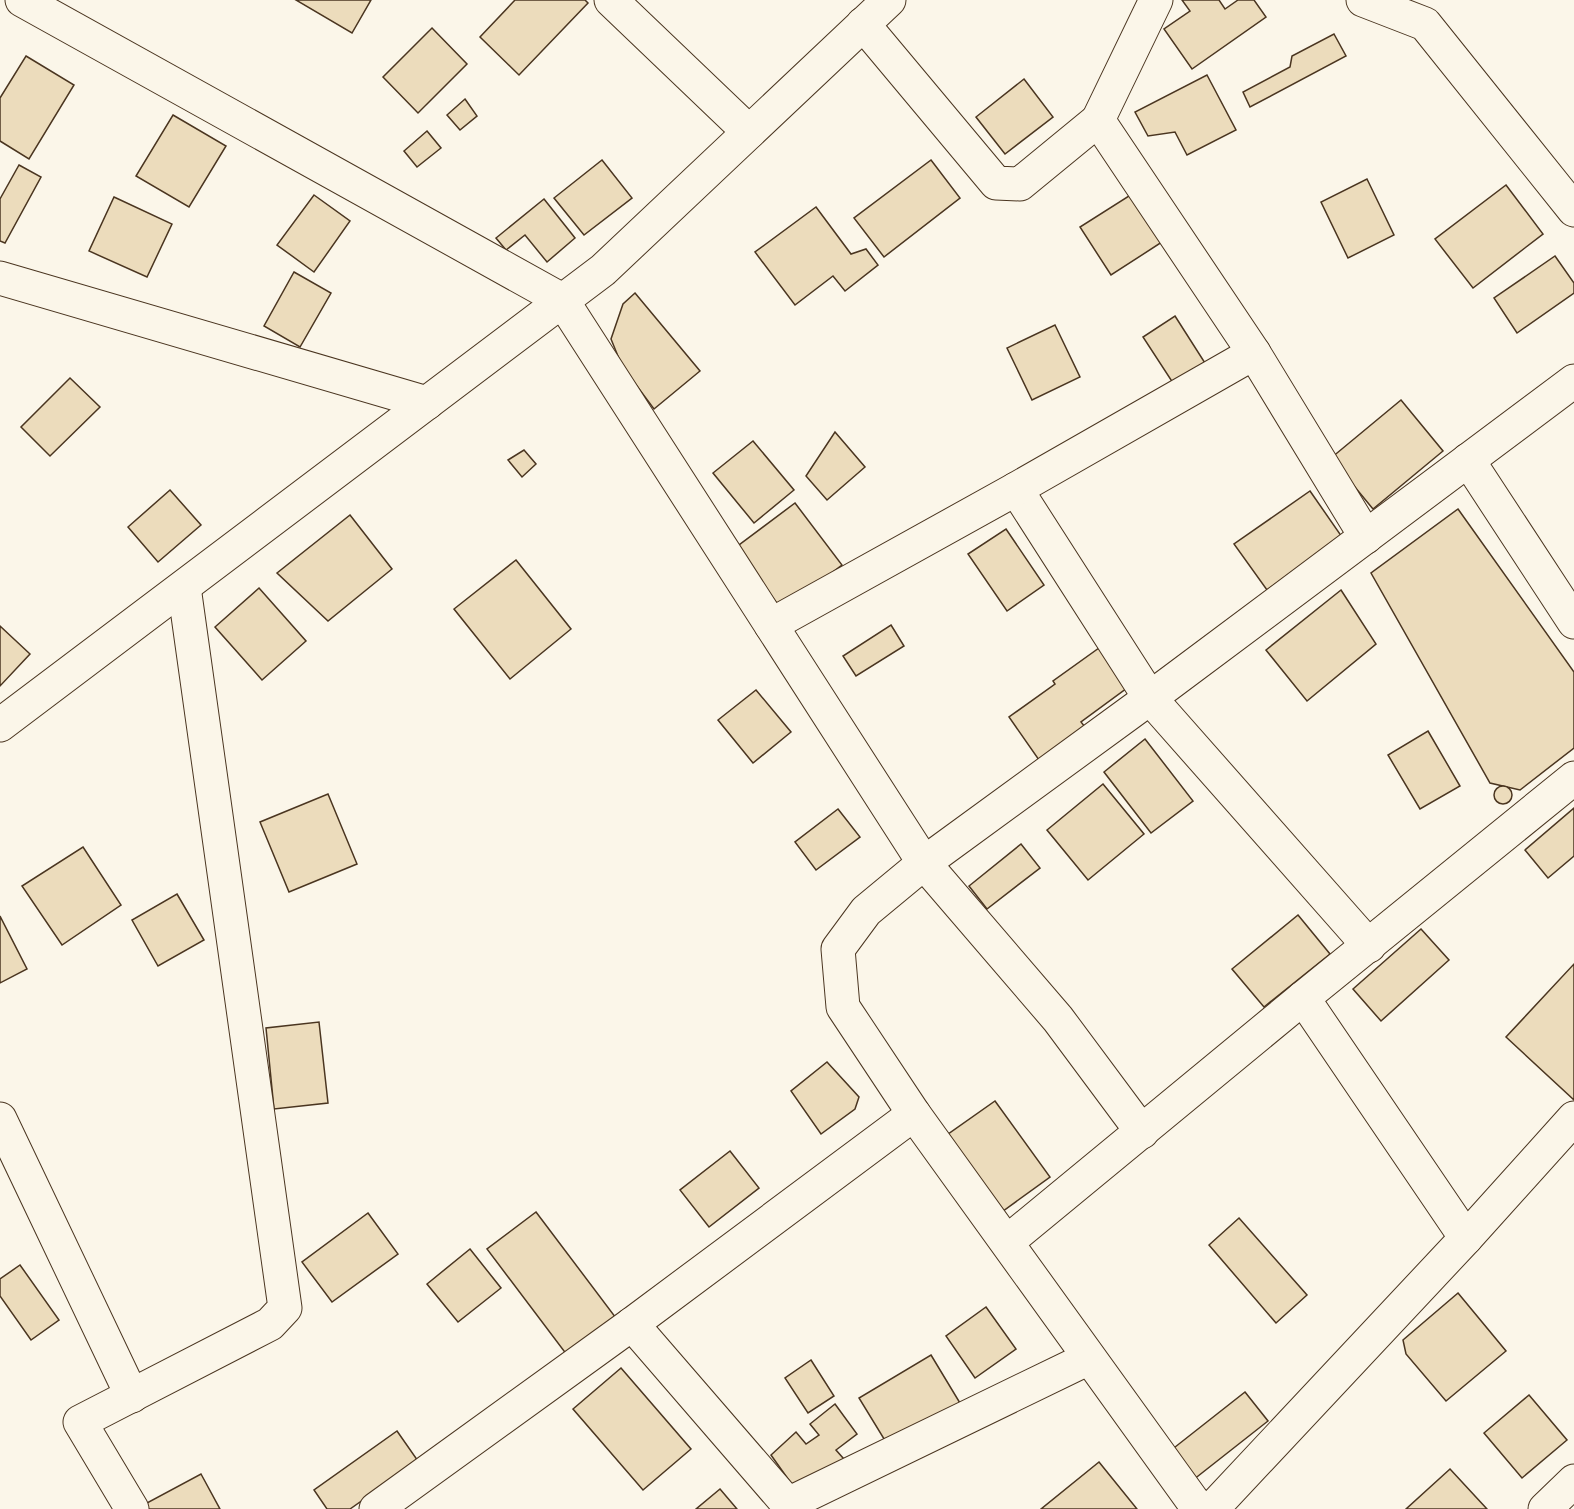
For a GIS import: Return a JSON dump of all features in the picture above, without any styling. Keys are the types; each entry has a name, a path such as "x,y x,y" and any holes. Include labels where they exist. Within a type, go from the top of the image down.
{"street":[{"path":"22,0 562,300 924,863 1058,1019 1142,1132"},
{"path":"611,0 749,132"},
{"path":"0,725 603,270 889,0"},
{"path":"863,24 996,183 1020,184 1098,120 1156,0"},
{"path":"1363,0 1425,24 1574,210"},
{"path":"1098,120 1254,353 1366,537"},
{"path":"0,278 427,404"},
{"path":"771,625 1254,353"},
{"path":"1572,387 1468,460 1150,698 924,863 866,911 838,949 843,1008 914,1114 1196,1507 1466,1238 1574,1118"},
{"path":"1468,460 1574,622"},
{"path":"1016,489 1150,698 1369,946"},
{"path":"122,1505 80,1422 270,1324 285,1308 184,587"},
{"path":"1007,1242 1574,778"},
{"path":"1303,998 1466,1238"},
{"path":"376,1509 632,1324 914,1114"},
{"path":"0,1119 132,1396"},
{"path":"632,1324 790,1507 1089,1358"},
{"path":"1545,1509 1574,1481"}],"building":[{"path":"296,0 371,0 352,33"},
{"path":"515,0 585,0 588,3 519,75 480,37"},
{"path":"1182,0 1219,0 1225,9 1238,0 1254,0 1266,17 1192,69 1164,29 1190,11"},
{"path":"432,28 467,64 418,113 383,77"},
{"path":"1334,34 1346,56 1250,107 1243,92 1290,67 1292,56"},
{"path":"26,56 74,85 29,159 0,141 0,98"},
{"path":"1207,75 1236,130 1187,155 1175,132 1148,136 1135,112"},
{"path":"1024,79 1053,117 1005,154 976,117"},
{"path":"465,99 477,116 460,130 447,115"},
{"path":"173,115 226,146 189,207 136,176"},
{"path":"427,131 441,148 417,167 404,151"},
{"path":"602,160 632,198 584,235 554,198"},
{"path":"931,160 960,198 884,257 854,218"},
{"path":"19,165 41,177 5,243 0,241 0,199"},
{"path":"1367,179 1394,235 1348,258 1321,202"},
{"path":"1506,185 1543,234 1473,288 1435,239"},
{"path":"1132,194 1162,242 1111,275 1080,227"},
{"path":"314,195 350,221 314,272 277,245"},
{"path":"114,197 172,224 147,277 89,251"},
{"path":"544,199 575,238 547,262 525,235 506,250 496,238"},
{"path":"816,207 851,254 866,249 878,265 845,291 833,276 795,305 755,252"},
{"path":"1555,256 1574,283 1574,293 1517,333 1494,298"},
{"path":"294,272 331,293 300,347 264,326"},
{"path":"635,293 700,371 654,409 622,366 611,339 623,304"},
{"path":"1175,316 1205,363 1173,383 1143,337"},
{"path":"1055,325 1080,377 1032,400 1007,348"},
{"path":"70,378 100,407 50,456 21,427"},
{"path":"1401,400 1443,451 1373,509 1331,458"},
{"path":"835,432 865,467 827,500 806,476"},
{"path":"753,441 794,490 754,523 713,473"},
{"path":"524,450 536,464 522,477 508,460"},
{"path":"170,490 201,525 158,562 128,527"},
{"path":"1310,491 1342,537 1267,590 1234,544"},
{"path":"795,503 842,565 782,610 735,548"},
{"path":"1458,509 1574,672 1574,748 1520,790 1490,783 1371,573"},
{"path":"350,515 392,569 328,621 277,573"},
{"path":"1006,529 1044,585 1007,611 968,554"},
{"path":"516,560 571,629 510,679 454,609"},
{"path":"259,588 306,641 262,680 215,627"},
{"path":"1341,590 1376,644 1307,701 1266,650"},
{"path":"891,625 904,646 856,676 843,656"},
{"path":"0,626 30,654 0,686"},
{"path":"1099,648 1127,688 1081,722 1085,727 1039,760 1009,717"},
{"path":"756,690 791,732 753,763 718,720"},
{"path":"1428,731 1460,786 1420,809 1388,755"},
{"path":"1145,739 1193,801 1151,833 1104,772"},
{"path":"1103,784 1144,834 1088,880 1047,830"},
{"path":"1499,786 1507,786 1512,791 1510,802 1499,804 1494,799 1494,791"},
{"path":"328,794 357,864 289,892 260,822"},
{"path":"1574,808 1574,856 1548,878 1525,850"},
{"path":"838,809 860,837 816,870 795,842"},
{"path":"1021,844 1040,868 987,909 969,886"},
{"path":"83,847 121,905 62,945 22,886"},
{"path":"177,894 204,940 158,966 132,920"},
{"path":"1298,915 1330,954 1264,1007 1232,969"},
{"path":"0,916 27,969 0,983"},
{"path":"1421,929 1449,960 1381,1021 1353,989"},
{"path":"1574,964 1574,1100 1506,1037"},
{"path":"319,1022 328,1103 274,1109 266,1028"},
{"path":"827,1062 859,1097 855,1109 821,1134 791,1091"},
{"path":"995,1101 1050,1177 999,1214 944,1137"},
{"path":"730,1151 759,1188 709,1227 680,1190"},
{"path":"536,1212 616,1318 567,1355 487,1249"},
{"path":"368,1213 398,1254 332,1302 302,1262"},
{"path":"1239,1218 1307,1295 1276,1323 1209,1245"},
{"path":"470,1249 501,1288 458,1322 427,1284"},
{"path":"20,1265 59,1320 31,1340 0,1296 0,1279"},
{"path":"1458,1293 1506,1351 1446,1401 1406,1354 1403,1340"},
{"path":"986,1307 1016,1349 975,1378 946,1336"},
{"path":"931,1355 963,1408 892,1452 859,1398"},
{"path":"811,1360 834,1396 808,1413 785,1378"},
{"path":"621,1368 691,1449 643,1490 573,1409"},
{"path":"1245,1392 1268,1421 1193,1480 1170,1451"},
{"path":"1529,1395 1567,1440 1522,1478 1484,1433"},
{"path":"835,1404 857,1434 836,1450 851,1467 798,1493 771,1455 796,1432 806,1444 819,1435 810,1424"},
{"path":"397,1431 418,1461 350,1509 327,1509 314,1490"},
{"path":"1099,1462 1137,1509 1041,1509"},
{"path":"1450,1469 1487,1509 1406,1509"},
{"path":"201,1474 220,1509 148,1509 145,1504"},
{"path":"720,1489 737,1509 696,1509"}]}
